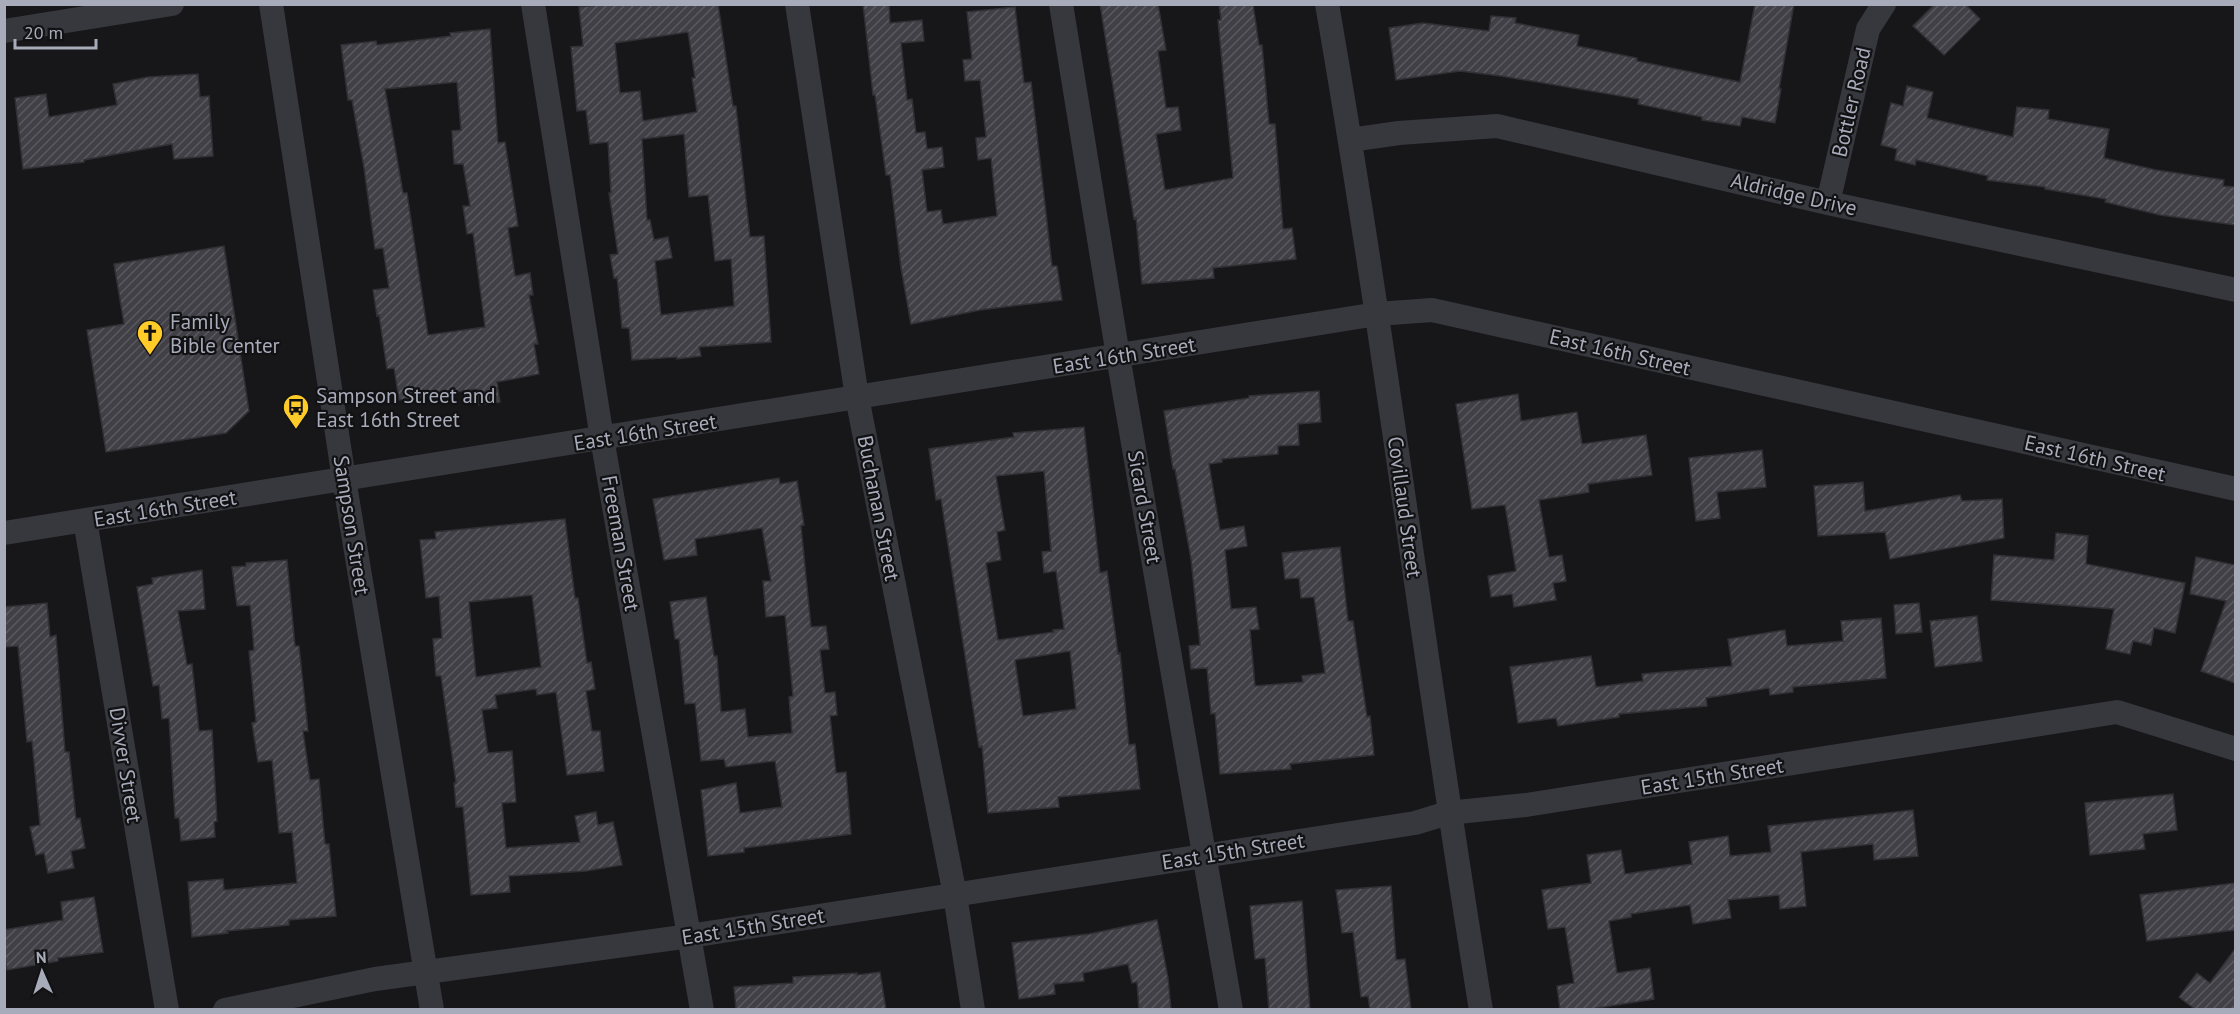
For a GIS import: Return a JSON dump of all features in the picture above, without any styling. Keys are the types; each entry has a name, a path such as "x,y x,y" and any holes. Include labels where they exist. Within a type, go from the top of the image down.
{"street":[{"path":"4,31 172,4"},
{"name":"Sampson Street","path":"271,4 344,479 432,1010"},
{"name":"Freeman Street","path":"533,4 602,438 702,1010"},
{"name":"Buchanan Street","path":"797,4 857,397 955,895 973,1010"},
{"name":"Sicard Street","path":"1061,4 1118,356 1231,1010"},
{"name":"Covillaud Street","path":"1327,4 1377,314 1448,813 1481,1010"},
{"name":"Bottler Road","path":"1828,203 1868,29 1884,4"},
{"name":"Aldridge Drive","path":"1350,140 1399,133 1497,126 1828,203 2235,290"},
{"name":"East 16th Street","path":"4,534 1377,314 1432,310 2235,489"},
{"name":"Divver Street","path":"85,520 167,1010"},
{"name":"East 15th Street","path":"225,1010 375,979 690,936 1415,823 1448,813 1526,805 2117,711 2235,749"}],"building":[{"path":"609,4 718,4 733,106 736,106 750,237 764,236 771,342 699,347 701,356 632,360 629,328 622,328 617,277 614,278 610,255 618,254 609,193 611,193 608,142 590,144 586,110 577,111 571,47 583,46 579,7","holes":["688,32 695,78 692,78 697,112 643,121 640,91 620,93 615,43","684,134 689,197 708,195 715,261 731,259 734,306 661,315 655,261 672,258 668,237 654,240 650,220 647,220 642,139"]},
{"path":"863,4 889,4 890,23 922,20 924,41 901,43 907,100 912,99 916,133 925,132 927,149 942,147 944,167 922,170 927,212 941,210 943,224 997,216 991,158 978,160 976,138 986,137 980,80 965,81 963,60 972,59 967,12 1015,7 1024,83 1031,82 1052,266 1057,266 1062,300 980,310 911,324 901,268 890,175 886,175 875,95 873,95"},
{"path":"1100,4 1158,4 1166,50 1158,51 1166,108 1178,107 1181,130 1156,134 1165,190 1233,178 1218,20 1221,20 1219,4 1253,4 1259,45 1262,45 1269,124 1275,124 1283,229 1292,228 1296,259 1213,268 1214,278 1142,284 1136,218 1134,219"},
{"path":"1755,4 1794,4 1775,123 1742,117 1740,126 1702,120 1702,117 1638,104 1639,99 1460,71 1396,80 1389,28 1423,23 1489,31 1491,16 1516,18 1515,23 1579,35 1577,46 1740,82"},
{"path":"1935,4 1965,4 1980,19 1944,55 1913,26"},
{"path":"490,29 498,143 505,142 518,226 508,228 515,276 530,273 533,295 529,295 538,344 534,344 539,374 497,382 500,402 479,405 477,389 399,400 394,368 387,369 373,290 389,288 383,248 375,249 364,168 352,100 348,100 341,45 376,41 377,45 451,36 450,33","holes":["457,82 461,130 452,131 454,164 463,164 470,206 463,206 467,234 473,233 485,327 428,335 407,193 403,193 385,89"]},
{"path":"198,74 200,97 209,96 213,156 174,159 172,144 84,160 84,162 23,169 15,98 46,94 49,117 117,105 113,84 148,77"},
{"path":"1907,86 1933,92 1927,118 2013,137 2017,107 2049,110 2048,119 2109,129 2104,158 2156,170 2224,180 2223,186 2235,187 2235,225 2160,215 2105,202 2106,199 2045,189 2045,187 1987,180 1988,176 1916,160 1915,165 1895,160 1897,149 1881,145 1891,103 1903,106"},
{"path":"224,246 249,411 226,433 106,452 87,330 124,324 114,264"},
{"path":"1319,391 1321,422 1298,424 1299,445 1278,446 1278,454 1222,459 1222,462 1209,464 1220,530 1244,526 1247,546 1225,550 1231,609 1256,607 1259,629 1250,630 1255,686 1303,682 1302,676 1325,673 1314,597 1301,598 1299,578 1285,579 1282,553 1340,547 1348,621 1353,621 1367,717 1370,716 1374,755 1290,764 1291,769 1220,774 1215,713 1211,714 1207,668 1191,669 1189,646 1200,645 1191,559 1164,411 1249,398 1249,396"},
{"path":"1518,394 1521,421 1577,412 1582,444 1646,435 1652,475 1588,484 1589,492 1539,500 1549,557 1562,555 1566,581 1553,583 1556,600 1514,607 1512,594 1491,597 1488,576 1516,571 1505,505 1472,509 1456,404"},
{"path":"1084,427 1100,573 1107,571 1118,654 1120,653 1129,745 1135,744 1140,789 1058,797 1059,807 988,813 982,746 979,747 941,499 936,500 929,449 1014,437 1013,433","holes":["1044,471 1051,551 1042,552 1044,573 1056,571 1064,629 998,640 986,563 1001,560 997,532 1005,530 996,476","1070,651 1076,709 1023,716 1015,660"]},
{"path":"1762,450 1766,487 1717,492 1720,518 1696,521 1689,458"},
{"path":"779,478 780,484 797,481 804,525 801,526 811,627 826,626 829,649 820,650 825,693 835,692 837,715 830,716 836,773 846,772 851,834 744,848 744,852 708,856 701,790 736,783 740,813 782,807 775,761 726,767 724,759 701,761 695,703 685,704 679,639 675,639 670,602 706,597 714,656 717,656 721,712 745,709 748,737 792,733 789,697 793,696 785,615 766,617 763,581 771,581 762,528 695,539 697,555 664,560 653,499"},
{"path":"1863,482 1865,511 1960,495 1962,501 2002,499 2004,538 1890,559 1885,532 1818,536 1814,486"},
{"path":"565,519 575,598 578,598 587,663 591,662 595,689 586,691 592,731 600,731 604,771 567,775 556,692 537,695 536,689 495,695 497,708 482,710 488,753 512,751 516,802 502,803 506,848 580,842 575,816 596,812 598,825 613,822 622,865 586,871 509,876 510,892 471,895 463,807 456,807 454,783 456,783 441,676 436,676 433,639 442,638 439,596 426,598 420,540 436,539 435,532","holes":["532,595 541,667 476,677 469,602"]},
{"path":"2056,533 2088,536 2086,564 2185,583 2175,633 2154,628 2151,645 2133,641 2130,654 2106,649 2114,609 1991,600 1994,555 2054,560"},
{"path":"2196,557 2235,565 2235,683 2201,671 2226,601 2190,594"},
{"path":"287,560 295,646 299,646 308,731 303,731 310,780 319,779 325,844 329,844 336,916 289,920 289,925 192,937 188,882 223,879 224,890 297,883 292,832 279,833 272,760 258,762 252,723 256,722 249,651 254,650 250,605 237,606 232,567 246,566 246,563"},
{"path":"202,570 205,609 178,611 187,665 192,664 199,731 212,730 217,821 214,822 215,837 181,841 179,818 175,818 169,718 162,719 159,685 153,686 137,587 153,584 152,578"},
{"path":"47,603 50,637 56,635 65,752 69,752 76,819 80,818 85,848 71,851 74,868 48,873 44,853 36,855 30,827 40,825 32,741 27,742 18,646 4,647 4,607"},
{"path":"1919,603 1922,632 1896,634 1894,605"},
{"path":"1977,616 1982,661 1935,667 1930,621"},
{"path":"1881,618 1886,678 1793,687 1793,692 1770,695 1769,688 1706,698 1707,706 1619,714 1619,717 1558,726 1556,718 1518,723 1510,667 1591,656 1596,687 1643,681 1642,674 1732,666 1728,639 1785,630 1787,646 1843,641 1841,621"},
{"path":"2173,794 2177,830 2143,834 2145,849 2090,855 2085,803"},
{"path":"1913,810 1918,856 1874,860 1873,844 1801,852 1806,906 1780,909 1779,895 1728,900 1731,918 1693,924 1690,905 1631,914 1631,917 1609,921 1617,973 1650,968 1654,999 1585,1010 1560,1010 1557,986 1574,983 1565,927 1548,929 1542,890 1591,883 1587,855 1621,850 1625,874 1692,864 1689,842 1728,836 1730,856 1771,852 1768,826"},
{"path":"2235,883 2235,930 2147,941 2140,895"},
{"path":"1391,886 1396,960 1405,959 1411,1010 1370,1010 1368,996 1361,997 1353,932 1342,933 1336,890"},
{"path":"94,897 103,952 58,958 58,961 7,970 4,930 63,920 61,902"},
{"path":"1302,901 1310,1010 1269,1010 1265,958 1255,959 1250,906"},
{"path":"1157,920 1168,978 1171,1010 1139,1010 1137,982 1132,983 1128,964 1083,973 1084,981 1054,984 1055,994 1019,999 1012,943 1089,934"},
{"path":"2235,949 2235,1010 2196,1010 2179,997 2197,973 2210,983"},
{"path":"880,972 886,1010 736,1010 734,987 793,983 793,977"}],"place":[{"name":"Family Bible Center","path":"150,356"},
{"name":"Sampson Street and East 16th Street","path":"296,430"}]}
